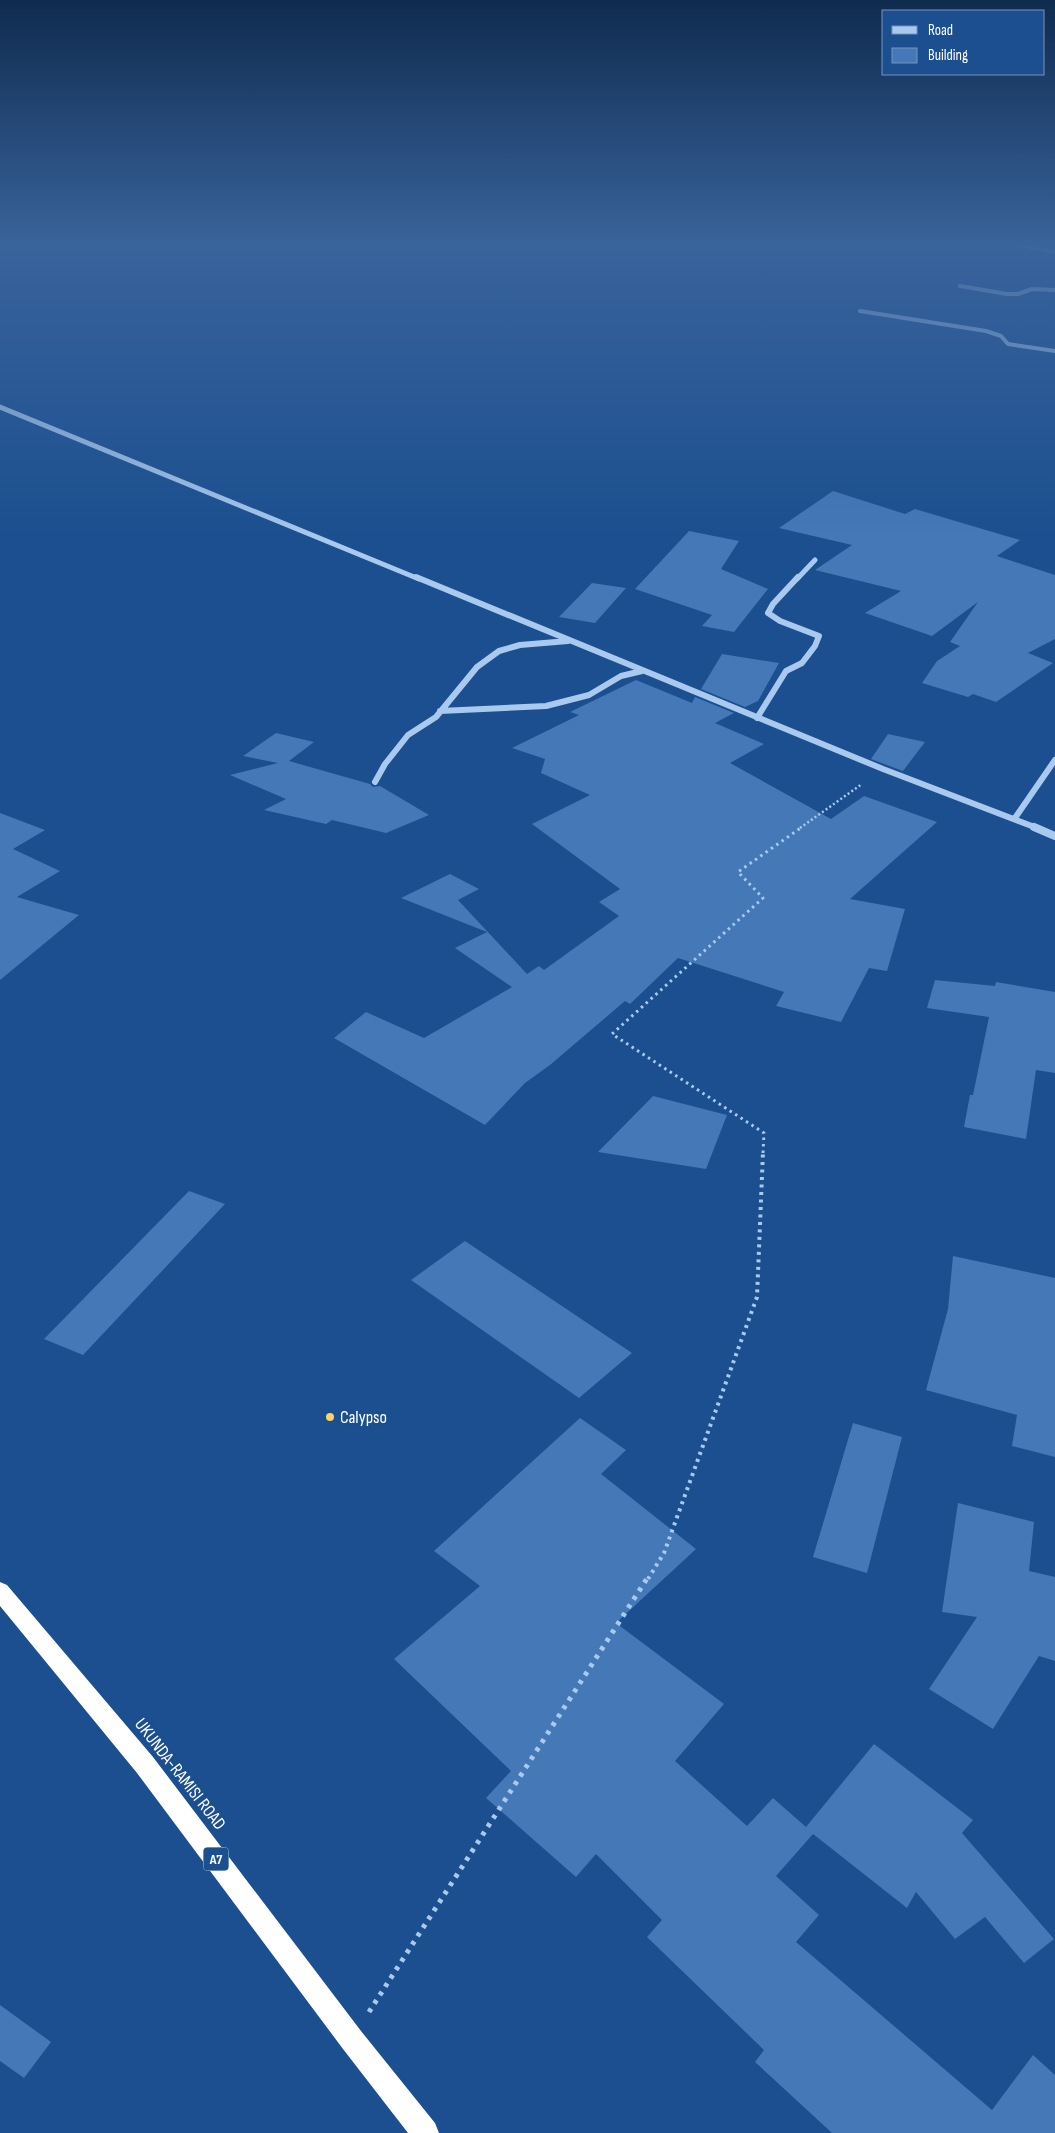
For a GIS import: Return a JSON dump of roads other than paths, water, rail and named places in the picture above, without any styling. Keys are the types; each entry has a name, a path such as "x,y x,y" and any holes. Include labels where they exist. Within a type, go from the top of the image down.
{"highway":[{"name":"UKUNDA-RAMISI ROAD","path":"0,1591 145,1765 352,2040 425,2133"}],"street":[{"path":"1005,341 1008,344 1055,351"},
{"path":"0,407 757,718 883,769 1015,818 1055,836"},
{"path":"757,718 786,671 802,663 819,636 780,622 768,613 773,604 815,560"},
{"path":"374,782 385,764 408,735 436,717 477,667 499,651 520,644 571,641"},
{"path":"440,711 561,703 588,695 621,676 642,670"},
{"path":"1015,818 1055,760"}],"place":[{"name":"Calypso","path":"330,1417"}]}
